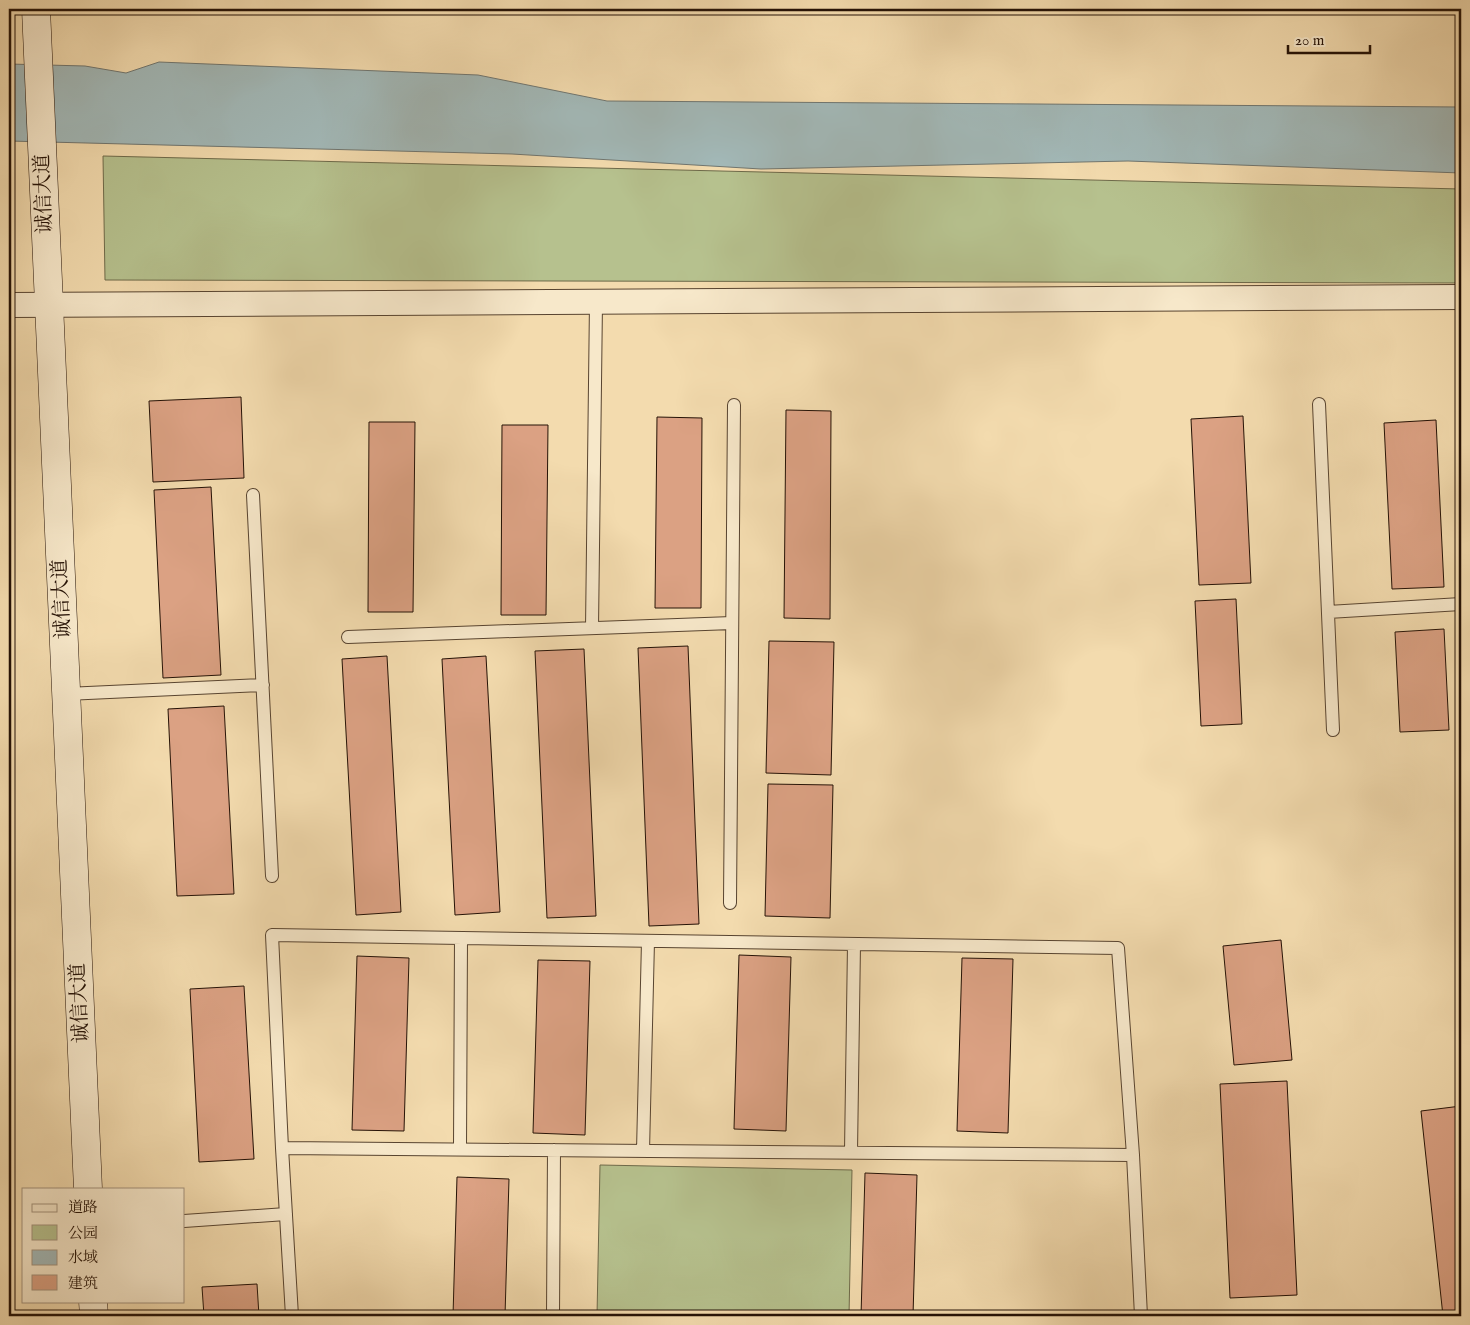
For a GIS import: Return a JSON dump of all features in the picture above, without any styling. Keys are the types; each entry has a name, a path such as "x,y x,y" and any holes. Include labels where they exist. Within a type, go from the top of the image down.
{"main road":[{"name":"诚信大道","path":"36,9 88,1188"},
{"path":"93,1302 94,1316"}],"street":[{"path":"9,305 1461,296"}],"lane":[{"path":"592,628 596,302"},
{"path":"1319,404 1333,730"},
{"path":"730,903 734,405"},
{"path":"253,494 272,876"},
{"path":"1328,612 1461,604"},
{"path":"348,637 732,623"},
{"path":"66,694 263,685"},
{"path":"292,1316 272,935 1118,948 1133,1155 1141,1316"},
{"path":"460,1149 461,938"},
{"path":"643,1151 648,941"},
{"path":"851,1152 854,944"},
{"path":"282,1148 1133,1155"},
{"path":"553,1316 554,1150"},
{"path":"185,1220 286,1214"}],"green space":[{"path":"103,156 1461,189 1461,283 105,280"},
{"path":"600,1165 852,1170 849,1316 597,1316"}],"water":[{"path":"159,62 478,75 607,101 1461,107 1461,173 1128,161 761,169 512,154 9,141 9,64 85,66 126,73"}],"building":[{"path":"241,397 244,478 153,482 149,401"},
{"path":"786,410 831,411 830,619 784,618"},
{"path":"1243,416 1251,583 1199,585 1191,419"},
{"path":"657,417 702,418 701,608 655,608"},
{"path":"1436,420 1444,587 1392,589 1384,423"},
{"path":"369,422 415,422 413,612 368,612"},
{"path":"502,425 548,425 546,615 501,615"},
{"path":"211,487 221,675 163,678 154,490"},
{"path":"1236,599 1242,724 1201,726 1195,601"},
{"path":"1444,629 1449,730 1400,732 1395,632"},
{"path":"769,641 834,642 831,775 766,773"},
{"path":"688,646 699,924 649,926 638,648"},
{"path":"584,649 596,916 547,918 535,651"},
{"path":"387,656 401,912 356,915 342,659"},
{"path":"486,656 500,912 455,915 442,659"},
{"path":"224,706 234,894 177,896 168,709"},
{"path":"768,784 833,785 830,918 765,916"},
{"path":"1281,940 1292,1060 1234,1065 1223,946"},
{"path":"739,955 791,957 786,1131 734,1129"},
{"path":"357,956 409,958 404,1131 352,1130"},
{"path":"962,958 1013,959 1008,1133 957,1131"},
{"path":"538,960 590,961 585,1135 533,1133"},
{"path":"244,986 254,1159 199,1162 190,989"},
{"path":"1287,1081 1297,1295 1230,1298 1220,1084"},
{"path":"1461,1106 1461,1316 1443,1316 1421,1111"},
{"path":"865,1173 917,1175 913,1316 861,1316"},
{"path":"457,1177 509,1179 505,1316 453,1316"},
{"path":"257,1284 259,1316 204,1316 202,1287"}]}
